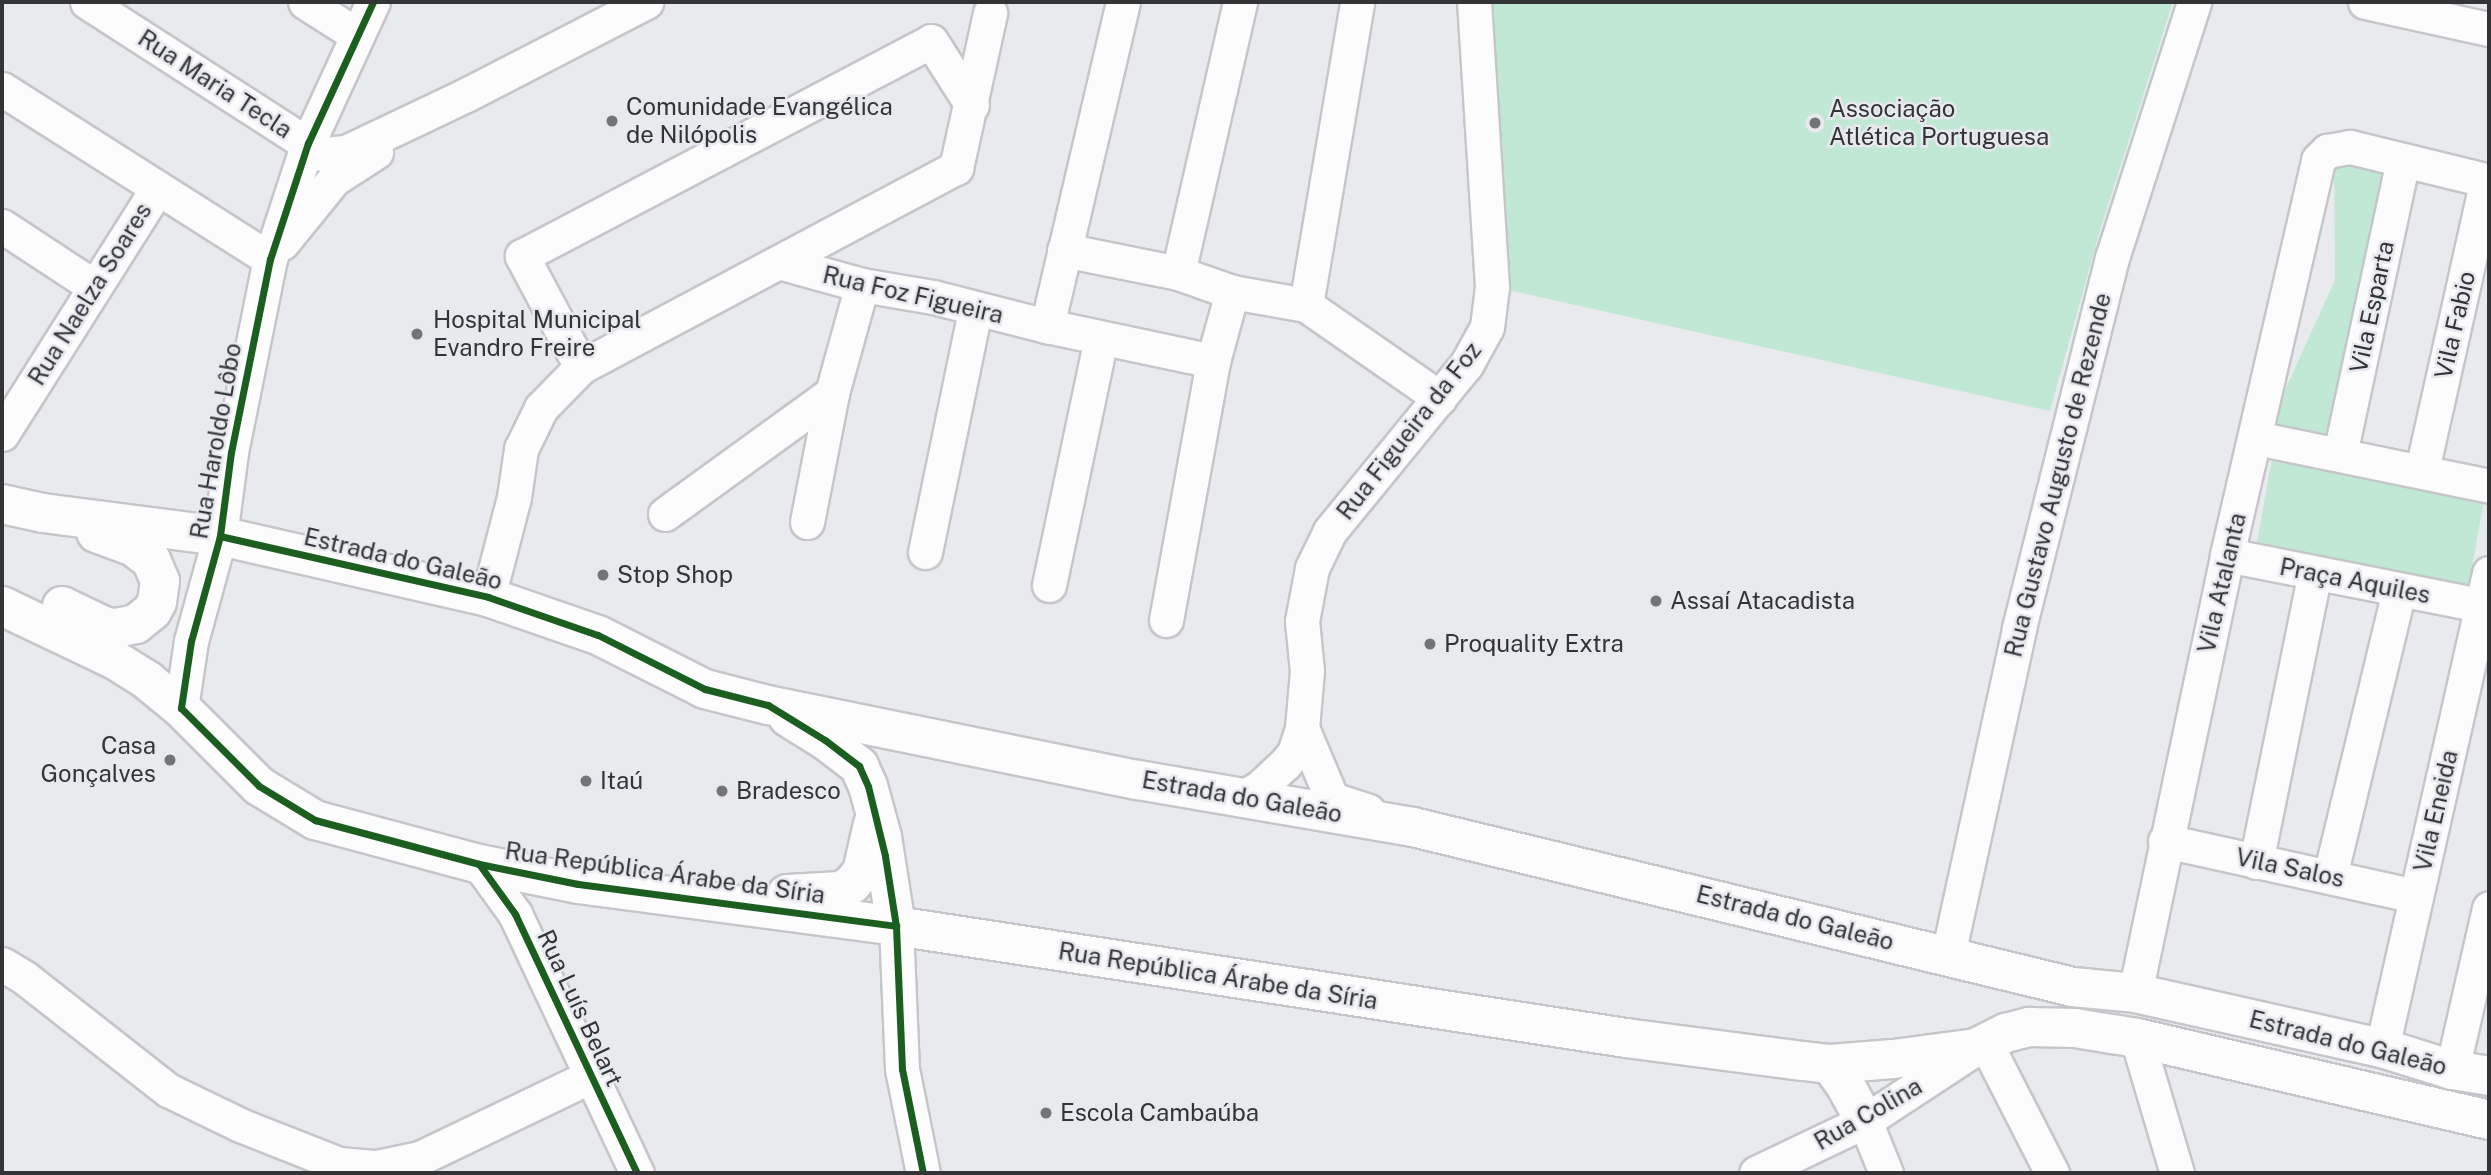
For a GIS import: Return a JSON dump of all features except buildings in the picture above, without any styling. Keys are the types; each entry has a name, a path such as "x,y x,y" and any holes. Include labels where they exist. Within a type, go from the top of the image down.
{"main road":[{"name":"Estrada do Galeão","path":"2,504 43,513 220,536 488,597 598,635 705,689 768,705 1138,780 1413,827 2073,987 2135,993 2382,1048 2471,1073"},
{"path":"2,595 64,607 106,627 116,628 145,619 157,602 160,580 157,570 143,552 43,513"},
{"path":"2,606 115,660 148,681 181,708"},
{"path":"768,705 825,740 859,766 875,811 896,926"},
{"name":"Rua República Árabe da Síria","path":"181,708 260,786 315,820 479,864 578,884 896,926 1626,1038 1830,1064 1989,1042"},
{"path":"698,898 841,891 852,884 862,872 875,811"},
{"name":"Estrada do Galeão","path":"1989,1042 2029,1027 2075,1028 2137,1038 2489,1120"},
{"path":"1830,1064 1865,1121"}],"street":[{"name":"Rua Maria Tecla","path":"88,2 308,143"},
{"path":"305,2 357,35"},
{"path":"308,143 373,2"},
{"name":"Rua Haroldo Lôbo","path":"181,708 191,641 220,536 231,452 270,259 308,143 323,154 345,152 646,2"},
{"path":"1047,326 1123,2"},
{"path":"1178,274 1240,2"},
{"path":"1306,305 1357,2"},
{"name":"Rua Figueira da Foz","path":"1243,797 1260,787 1285,764 1294,753 1302,729 1307,671 1302,621 1312,568 1330,531 1430,390 1466,365 1487,327 1492,286 1474,2"},
{"name":"Rua Gustavo Augusto de Rezende","path":"1948,955 2020,628 2112,257 2194,2"},
{"path":"2365,2 2489,29"},
{"path":"488,597 514,498 521,449 541,408 581,366 956,168 972,106 990,13"},
{"path":"581,366 522,256 931,41 972,106"},
{"path":"2,89 270,259"},
{"name":"Rua Haroldo Lôbo","path":"270,259 334,179 466,94"},
{"name":"Vila Atalanta","path":"2135,993 2227,555 2256,438 2313,174 2318,160 2327,151 2338,147 2403,161"},
{"path":"2403,161 2488,180"},
{"name":"Vila Esparta","path":"2340,454 2403,161"},
{"name":"Vila Fabio","path":"2422,470 2488,180"},
{"name":"Rua Naelza Soares","path":"2,434 157,189"},
{"path":"2,226 95,287"},
{"path":"1064,250 1178,274 1232,292 1306,305 1430,390"},
{"name":"Rua Foz Figueira","path":"779,262 862,285 933,297 975,310 1101,339 1213,360"},
{"path":"807,522 832,393 862,285"},
{"path":"1166,620 1213,360 1232,292"},
{"path":"925,552 975,310"},
{"path":"1049,585 1101,339"},
{"path":"665,514 832,393"},
{"path":"2256,438 2422,470 2489,486"},
{"name":"Praça Aquiles","path":"2227,555 2484,606"},
{"path":"2256,862 2315,573"},
{"name":"Vila Eneida","path":"2382,1048 2484,606 2489,573"},
{"path":"2330,876 2399,590"},
{"name":"Rua Figueira da Foz","path":"1302,729 1332,799 1413,827"},
{"name":"Vila Salos","path":"2165,841 2416,896"},
{"name":"Rua Luís Belart","path":"479,864 515,914 637,1173"},
{"path":"2471,1073 2489,908"},
{"path":"896,926 902,1069 923,1173"},
{"path":"2,964 25,978 168,1090 240,1125 342,1168 377,1167 420,1158 591,1076"},
{"path":"2137,1038 2177,1173"},
{"path":"1989,1042 2052,1173"},
{"name":"Rua Colina","path":"1756,1173 1865,1121 1989,1042"},
{"path":"1865,1121 1886,1173"}],"green space":[{"name":"Associação Atlética Portuguesa","path":"1487,2 2173,2 2100,230 2050,411 1504,289"},
{"path":"2334,159 2385,170 2336,437 2269,425 2335,280"},
{"path":"2272,458 2485,496 2469,587 2256,550"}],"cycle path":[{"path":"373,2 308,143 270,259 231,452 220,536 191,641 181,708 259,786 315,820 479,864 578,884 896,926"},
{"path":"220,536 488,597 598,635 705,689 768,705 825,740 859,766 868,786 885,856 896,926 902,1069 923,1173"},
{"path":"479,864 515,914 637,1173"}],"place":[{"name":"Comunidade Evangélica de Nilópolis","path":"612,121"},
{"name":"Associação Atlética Portuguesa","path":"1815,123"},
{"name":"Hospital Municipal Evandro Freire","path":"417,334"},
{"name":"Stop Shop","path":"603,575"},
{"name":"Assaí Atacadista","path":"1656,601"},
{"name":"Proquality Extra","path":"1430,644"},
{"name":"Casa Gonçalves","path":"170,760"},
{"name":"Itaú","path":"586,781"},
{"name":"Bradesco","path":"722,791"},
{"name":"Escola Cambaúba","path":"1046,1113"}]}
